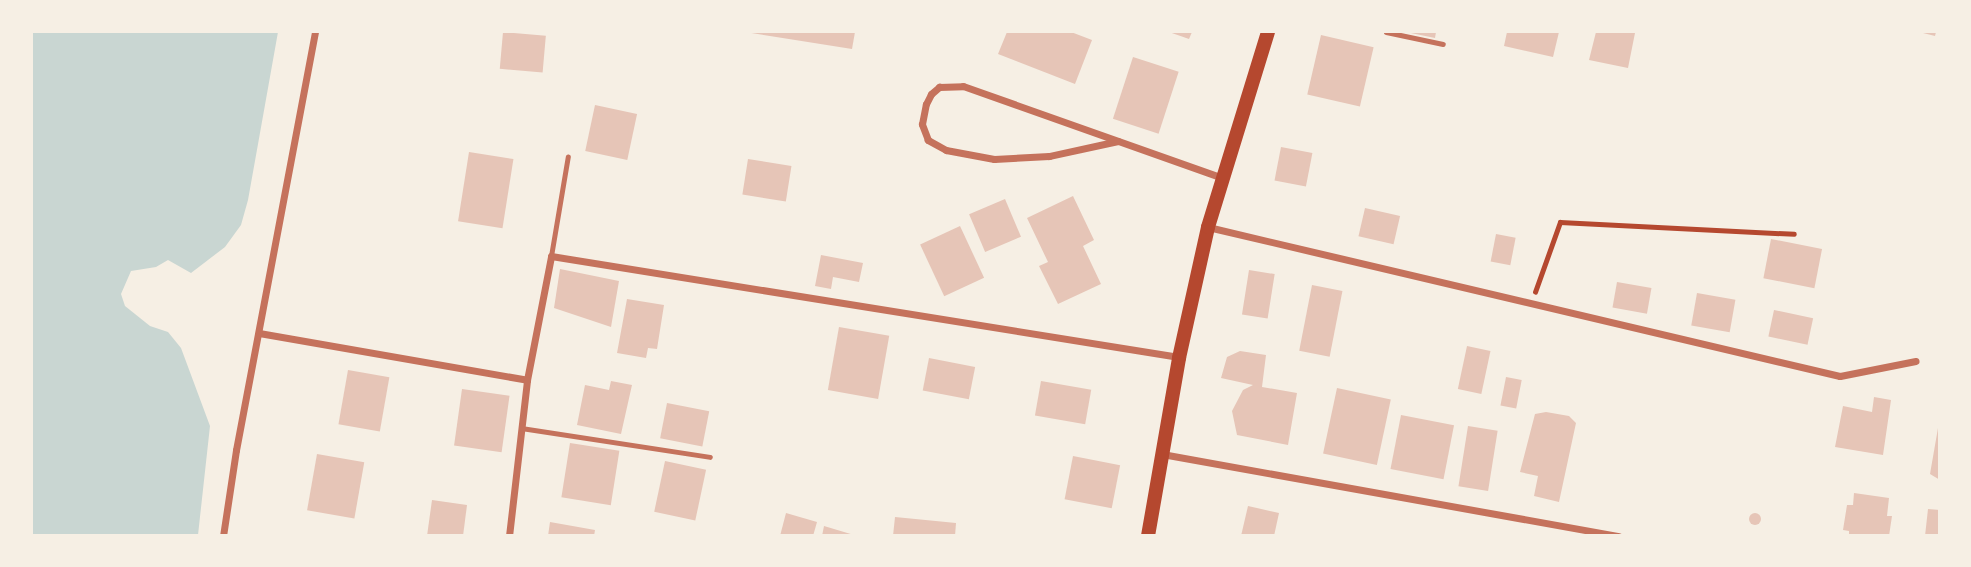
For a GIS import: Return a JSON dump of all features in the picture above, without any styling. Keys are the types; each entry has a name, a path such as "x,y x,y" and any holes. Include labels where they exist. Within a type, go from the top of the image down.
{"main road":[{"path":"1148,536 1179,358 1208,227 1268,32"}],"street":[{"path":"223,536 236,450 316,32"},
{"path":"1118,141 1049,156 994,159 946,150 928,140 922,124 931,94 939,88 963,86 1223,178"},
{"path":"1208,227 1840,376 1916,361"},
{"path":"509,536 527,380 551,256 1179,358"},
{"path":"259,333 527,380"},
{"path":"1161,454 1619,536"}],"lane":[{"path":"1386,32 1443,44"},
{"path":"551,256 568,156"},
{"path":"521,428 710,457"}],"path":[{"path":"1532,302 1560,222 1794,234"}],"shaded area":[{"path":"32,32 278,32 248,200 241,225 225,247 191,273 168,260 156,267 131,271 121,294 125,306 150,326 168,332 181,348 210,426 198,535 32,535"}],"building":[{"path":"503,32 546,36 543,73 500,69"},
{"path":"745,32 855,32 852,49"},
{"path":"1007,32 1071,32 1092,40 1075,84 998,54"},
{"path":"1169,32 1192,32 1189,39"},
{"path":"1406,32 1436,32 1435,38"},
{"path":"1507,32 1559,32 1553,57 1504,46"},
{"path":"1596,32 1635,33 1628,68 1589,60"},
{"path":"1919,32 1936,32 1935,36"},
{"path":"1321,35 1374,47 1360,107 1307,94"},
{"path":"1133,57 1179,72 1159,134 1113,119"},
{"path":"595,105 637,114 627,160 585,151"},
{"path":"1281,147 1312,153 1306,186 1275,180"},
{"path":"469,152 513,159 502,228 458,221"},
{"path":"748,159 791,166 786,201 742,195"},
{"path":"1073,196 1094,240 1083,246 1101,284 1058,304 1039,266 1048,262 1027,218"},
{"path":"1005,199 1021,237 985,252 969,214"},
{"path":"1365,208 1400,216 1394,244 1358,236"},
{"path":"960,226 984,278 944,296 920,245"},
{"path":"1496,234 1516,238 1510,265 1491,261"},
{"path":"1771,239 1822,249 1814,288 1763,278"},
{"path":"821,255 863,263 859,282 833,277 831,289 815,286"},
{"path":"560,269 619,281 611,327 554,308"},
{"path":"1249,270 1275,274 1268,319 1242,314"},
{"path":"1617,282 1651,288 1647,314 1612,308"},
{"path":"1312,285 1342,291 1330,357 1299,351"},
{"path":"1697,293 1735,300 1730,332 1691,325"},
{"path":"627,299 664,305 657,349 648,348 646,358 617,353"},
{"path":"1774,310 1813,318 1808,345 1768,336"},
{"path":"839,327 889,336 878,399 828,390"},
{"path":"1467,346 1490,351 1481,394 1458,389"},
{"path":"1240,351 1266,355 1262,387 1297,393 1288,445 1237,435 1232,411 1243,390 1253,385 1221,378 1227,357"},
{"path":"929,358 975,367 969,399 923,390"},
{"path":"348,370 389,377 380,431 338,424"},
{"path":"1506,377 1522,380 1516,409 1500,405"},
{"path":"611,381 632,385 621,434 577,425 585,385 609,390"},
{"path":"1041,381 1091,390 1085,424 1035,415"},
{"path":"1337,388 1391,399 1377,465 1323,454"},
{"path":"462,389 510,396 502,452 454,445"},
{"path":"1874,397 1891,400 1883,455 1835,447 1843,406 1872,412"},
{"path":"667,403 709,411 702,447 660,438"},
{"path":"1546,412 1569,416 1576,423 1559,502 1534,496 1538,476 1520,472 1535,414"},
{"path":"1401,415 1454,425 1444,479 1391,469"},
{"path":"1468,426 1498,431 1488,491 1458,486"},
{"path":"1940,428 1940,480 1930,474"},
{"path":"570,443 619,451 611,505 561,497"},
{"path":"317,454 364,462 354,518 307,510"},
{"path":"1073,456 1120,465 1112,508 1065,499"},
{"path":"665,461 706,470 695,521 654,512"},
{"path":"1854,493 1889,498 1887,516 1892,516 1889,536 1849,536 1849,531 1843,530 1847,505 1853,505"},
{"path":"432,500 467,505 463,536 427,536"},
{"path":"1248,506 1279,513 1274,536 1241,536"},
{"path":"1928,509 1940,510 1940,536 1925,536"},
{"path":"786,513 817,522 813,536 780,536"},
{"path":"1755,513 1761,519 1755,525 1749,519"},
{"path":"895,517 956,523 955,536 893,536"},
{"path":"550,522 595,530 594,536 548,536"},
{"path":"824,526 854,535 854,536 822,536"}]}
